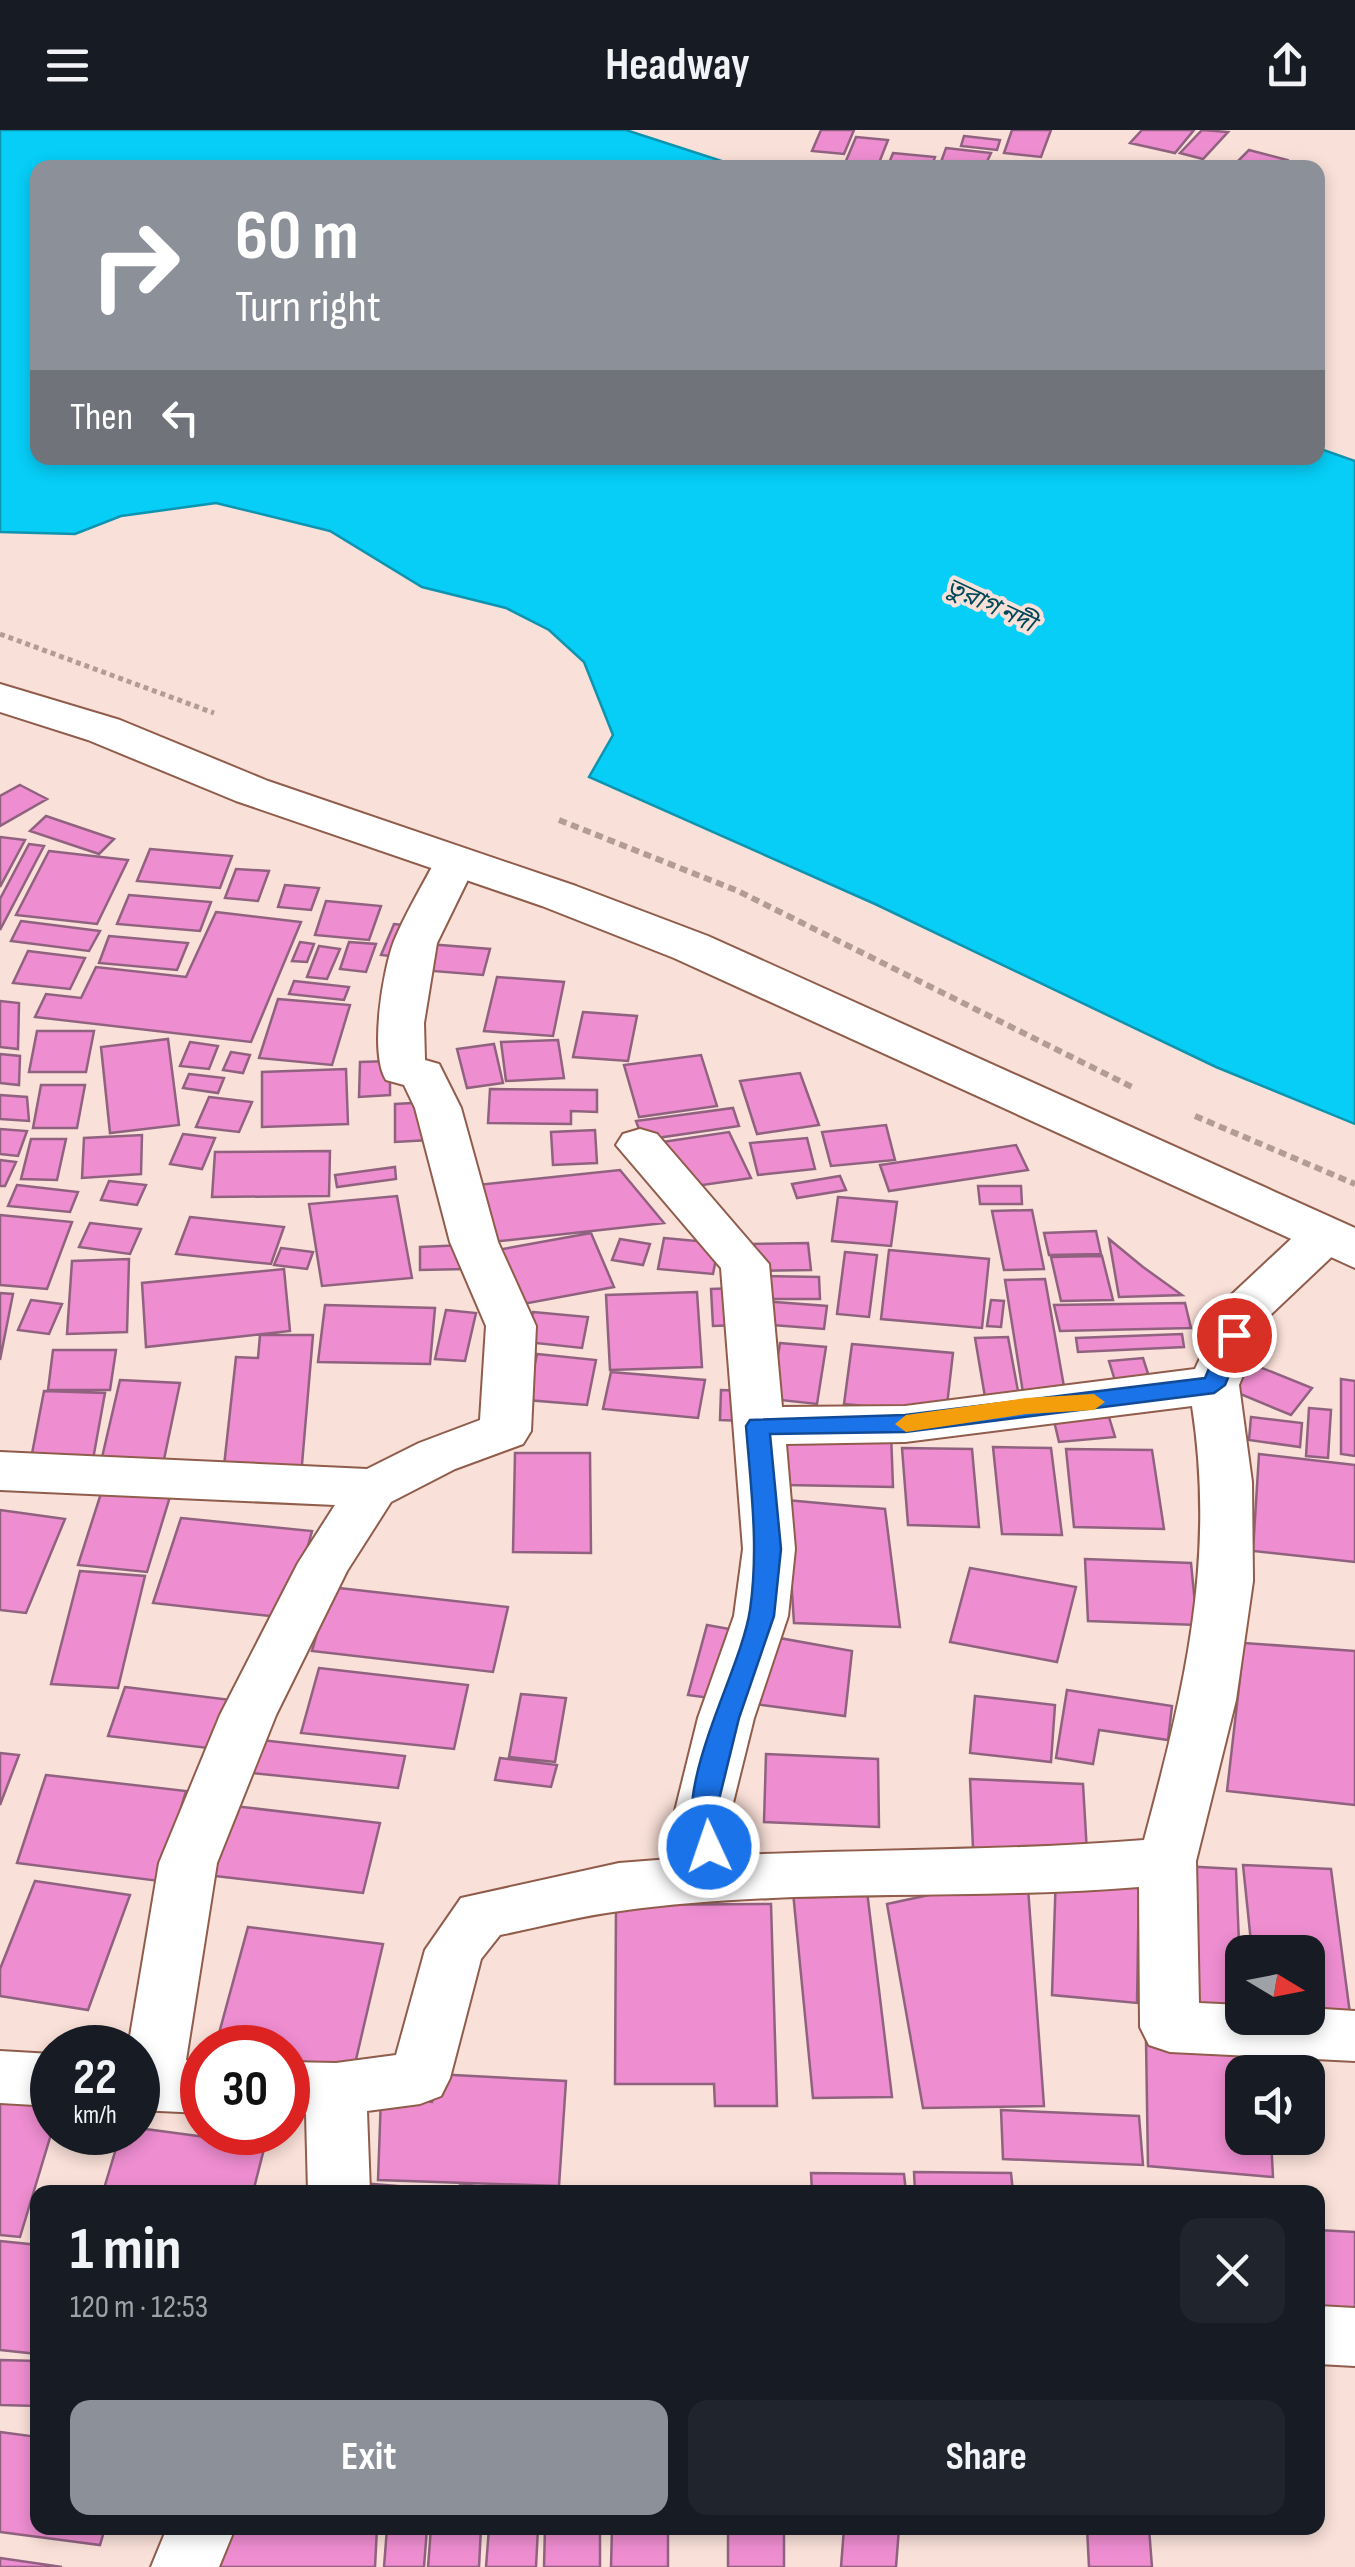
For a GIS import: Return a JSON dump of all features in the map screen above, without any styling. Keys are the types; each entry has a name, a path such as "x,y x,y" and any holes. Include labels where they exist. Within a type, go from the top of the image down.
{"highway":[{"path":"0,697 104,730 252,791 560,896 691,947 1340,1243"}],"street":[{"path":"0,1471 373,1488 437,1456 506,1431 511,1326 474,1242 438,1108 423,1074 402,1069 400,1023 415,943 455,862"},
{"path":"640,1145 745,1264 768,1549 761,1616 726,1718 702,1816 716,1879"},
{"path":"1340,1243 1245,1310 1214,1385 1227,1520 1220,1641 1167,1861 1170,2027 1355,2036"},
{"path":"758,1426 905,1424 1214,1385"},
{"path":"164,2085 188,1863 248,1715 324,1563 373,1488"},
{"path":"337,2185 312,2089 420,2078 454,1950 482,1915 619,1888 716,1879 914,1870 1035,1872 1167,1861"},
{"path":"0,2077 30,2079"},
{"path":"1325,2335 1355,2337"},
{"path":"185,2567 198,2535"}],"path":[{"path":"0,634 214,713"},
{"path":"559,820 738,891 1142,1092"},
{"path":"1177,1108 1355,1184"}],"water":[{"name":"তুরাগ নদী","path":"0,130 626,130 718,160 30,160 30,465 1325,465 1325,450 1355,461 1355,1124 1216,1067 875,904 589,777 613,735 584,662 549,630 506,608 422,587 330,531 216,503 121,516 75,534 0,532"}],"building":[{"path":"821,130 854,130 844,154 812,151"},
{"path":"1012,130 1051,130 1041,157 1004,153"},
{"path":"1142,130 1194,130 1175,153 1130,143"},
{"path":"1202,130 1228,132 1203,159 1180,153"},
{"path":"964,136 1000,140 997,150 961,146"},
{"path":"856,137 888,140 880,160 846,160"},
{"path":"946,148 991,153 988,160 942,160"},
{"path":"1249,150 1287,160 1239,160"},
{"path":"893,153 935,157 934,160 890,160"},
{"path":"20,785 47,799 0,826 0,796"},
{"path":"46,816 114,839 99,854 30,831"},
{"path":"0,837 25,840 0,887"},
{"path":"29,844 44,846 0,930 0,899"},
{"path":"150,849 232,856 220,888 137,881"},
{"path":"49,851 128,860 97,924 16,915"},
{"path":"236,869 269,871 258,901 225,898"},
{"path":"285,885 319,888 311,910 278,907"},
{"path":"129,895 211,902 200,931 117,924"},
{"path":"326,901 381,906 369,940 315,935"},
{"path":"216,912 301,922 251,1042 35,1017 46,994 81,998 96,967 186,977"},
{"path":"21,921 100,931 89,951 11,941"},
{"path":"394,924 412,926 399,957 381,955"},
{"path":"109,936 188,943 177,970 99,963"},
{"path":"300,942 314,944 307,962 292,961"},
{"path":"349,942 376,944 366,972 340,969"},
{"path":"428,944 490,949 483,975 420,970"},
{"path":"319,946 340,949 327,979 307,977"},
{"path":"28,951 85,958 70,989 13,983"},
{"path":"497,977 564,982 553,1036 484,1031"},
{"path":"294,981 349,987 344,1000 289,994"},
{"path":"278,999 350,1005 332,1065 259,1058"},
{"path":"0,1001 19,1003 18,1049 0,1047"},
{"path":"583,1012 637,1016 628,1061 573,1057"},
{"path":"37,1031 94,1031 86,1072 29,1072"},
{"path":"168,1039 179,1125 110,1133 101,1047"},
{"path":"558,1040 564,1078 506,1081 501,1042"},
{"path":"190,1042 218,1046 209,1069 180,1066"},
{"path":"494,1044 503,1083 467,1088 457,1049"},
{"path":"231,1052 250,1055 243,1073 223,1070"},
{"path":"0,1054 20,1056 19,1085 0,1083"},
{"path":"701,1055 717,1106 639,1117 624,1065"},
{"path":"390,1061 390,1095 359,1097 360,1062"},
{"path":"346,1069 348,1124 262,1127 262,1072"},
{"path":"800,1073 819,1125 757,1134 740,1081"},
{"path":"189,1074 224,1078 218,1093 183,1088"},
{"path":"41,1085 85,1085 77,1128 33,1128"},
{"path":"490,1089 597,1090 597,1112 571,1111 571,1124 488,1123"},
{"path":"0,1095 27,1097 29,1121 0,1119"},
{"path":"209,1097 252,1102 239,1132 196,1127"},
{"path":"430,1102 430,1140 395,1142 395,1104"},
{"path":"733,1108 739,1126 643,1140 636,1121"},
{"path":"886,1125 895,1160 831,1166 822,1132"},
{"path":"0,1129 27,1131 18,1156 0,1154"},
{"path":"595,1130 597,1163 553,1165 551,1132"},
{"path":"729,1132 751,1178 689,1187 656,1143"},
{"path":"183,1134 215,1138 202,1169 170,1164"},
{"path":"142,1135 141,1174 82,1178 84,1138"},
{"path":"807,1138 815,1169 758,1175 750,1143"},
{"path":"31,1139 66,1139 57,1180 21,1179"},
{"path":"1016,1145 1028,1170 889,1191 880,1165"},
{"path":"330,1151 329,1196 212,1197 215,1152"},
{"path":"0,1160 16,1162 5,1186 0,1186"},
{"path":"395,1167 396,1179 337,1187 335,1175"},
{"path":"620,1170 664,1223 482,1243 468,1186"},
{"path":"840,1176 846,1190 797,1198 792,1184"},
{"path":"109,1181 146,1185 137,1205 101,1200"},
{"path":"17,1185 78,1192 70,1212 8,1206"},
{"path":"978,1186 1021,1186 1022,1204 980,1204"},
{"path":"397,1196 412,1278 322,1286 309,1204"},
{"path":"838,1197 897,1202 891,1246 832,1241"},
{"path":"1032,1210 1044,1269 1004,1270 992,1211"},
{"path":"0,1215 72,1222 47,1289 0,1285"},
{"path":"190,1217 284,1227 271,1264 176,1254"},
{"path":"90,1223 141,1229 130,1254 79,1247"},
{"path":"1096,1231 1101,1254 1049,1255 1044,1233"},
{"path":"591,1233 614,1287 507,1307 486,1252"},
{"path":"664,1238 719,1243 713,1274 658,1269"},
{"path":"620,1239 650,1244 643,1265 612,1260"},
{"path":"1109,1239 1143,1267 1182,1295 1119,1297"},
{"path":"808,1243 811,1270 749,1271 747,1244"},
{"path":"465,1245 466,1269 420,1270 420,1247"},
{"path":"281,1248 313,1252 307,1269 274,1265"},
{"path":"889,1250 989,1259 982,1328 881,1319"},
{"path":"845,1252 877,1255 869,1317 837,1314"},
{"path":"1102,1256 1113,1300 1061,1301 1051,1257"},
{"path":"129,1259 127,1332 67,1334 72,1261"},
{"path":"284,1269 290,1331 146,1347 142,1283"},
{"path":"758,1276 819,1277 820,1299 759,1299"},
{"path":"1045,1279 1066,1398 1024,1399 1005,1280"},
{"path":"736,1288 738,1325 713,1326 711,1289"},
{"path":"697,1292 702,1367 610,1370 606,1295"},
{"path":"0,1293 13,1294 0,1360"},
{"path":"31,1300 62,1304 49,1334 18,1330"},
{"path":"991,1300 1004,1301 1001,1327 987,1326"},
{"path":"762,1301 827,1306 824,1329 759,1324"},
{"path":"1185,1303 1191,1328 1060,1331 1054,1305"},
{"path":"325,1305 435,1308 430,1364 318,1362"},
{"path":"446,1310 476,1313 465,1361 435,1359"},
{"path":"533,1312 588,1317 582,1348 526,1342"},
{"path":"1182,1334 1184,1347 1078,1352 1076,1338"},
{"path":"260,1335 313,1335 301,1476 223,1475 236,1357 258,1358"},
{"path":"1008,1337 1020,1402 986,1403 975,1338"},
{"path":"780,1343 826,1347 817,1404 771,1399"},
{"path":"852,1344 953,1353 946,1414 844,1404"},
{"path":"53,1350 116,1350 110,1390 48,1390"},
{"path":"537,1354 596,1360 587,1405 527,1400"},
{"path":"1143,1358 1150,1380 1116,1384 1109,1361"},
{"path":"1247,1362 1312,1388 1291,1415 1226,1388"},
{"path":"611,1372 705,1380 698,1418 603,1409"},
{"path":"1341,1379 1355,1381 1355,1456 1341,1454"},
{"path":"120,1380 180,1383 162,1469 100,1466"},
{"path":"721,1390 745,1391 745,1421 720,1420"},
{"path":"44,1391 105,1393 92,1465 30,1464"},
{"path":"1309,1408 1331,1410 1328,1458 1306,1456"},
{"path":"1109,1417 1115,1437 1059,1442 1054,1421"},
{"path":"1251,1417 1302,1423 1300,1447 1249,1440"},
{"path":"786,1431 891,1433 893,1487 787,1485"},
{"path":"993,1447 1051,1448 1062,1535 1002,1534"},
{"path":"902,1448 972,1449 979,1527 908,1525"},
{"path":"1066,1449 1152,1450 1164,1529 1074,1527"},
{"path":"515,1453 590,1453 591,1553 513,1552"},
{"path":"1259,1454 1355,1465 1355,1562 1253,1551"},
{"path":"104,1484 172,1490 147,1572 78,1565"},
{"path":"786,1500 885,1509 900,1627 794,1623"},
{"path":"0,1510 65,1519 26,1613 0,1610"},
{"path":"181,1518 312,1531 288,1618 153,1603"},
{"path":"1085,1559 1191,1563 1197,1625 1088,1621"},
{"path":"970,1568 1076,1587 1057,1662 950,1642"},
{"path":"80,1571 145,1576 118,1688 51,1684"},
{"path":"330,1587 508,1607 493,1672 312,1651"},
{"path":"707,1625 852,1651 845,1716 688,1695"},
{"path":"1244,1643 1355,1651 1355,1805 1227,1791"},
{"path":"319,1668 468,1685 454,1749 301,1733"},
{"path":"125,1687 231,1700 216,1749 108,1736"},
{"path":"1067,1690 1172,1706 1168,1740 1099,1730 1093,1764 1056,1758"},
{"path":"521,1694 566,1698 555,1762 509,1757"},
{"path":"975,1696 1055,1705 1051,1762 970,1753"},
{"path":"251,1739 405,1756 398,1788 243,1772"},
{"path":"0,1753 19,1755 0,1805"},
{"path":"766,1754 878,1759 879,1827 764,1822"},
{"path":"500,1758 557,1765 551,1787 495,1780"},
{"path":"46,1775 186,1791 159,1881 17,1863"},
{"path":"970,1779 1083,1784 1087,1853 973,1848"},
{"path":"225,1805 380,1823 363,1893 206,1875"},
{"path":"1163,1865 1236,1869 1239,1935 1225,1935 1225,2024 1171,2021"},
{"path":"1243,1865 1331,1869 1352,2029 1325,2028 1325,1935 1250,1935"},
{"path":"1056,1872 1139,1881 1137,2003 1052,1995"},
{"path":"1027,1874 1044,2106 923,2108 887,1904"},
{"path":"35,1881 130,1895 88,2010 0,1996 0,1969"},
{"path":"867,1891 892,2097 813,2098 793,1892"},
{"path":"771,1904 777,2106 715,2106 714,2084 615,2084 616,1905"},
{"path":"248,1927 383,1944 354,2068 310,2063 310,2025 221,2025"},
{"path":"1146,2040 1267,2051 1267,2055 1225,2055 1225,2155 1272,2155 1273,2177 1148,2166"},
{"path":"435,2074 566,2081 559,2185 378,2180 381,2097 432,2102"},
{"path":"0,2095 30,2099 30,2155 45,2155 36,2185 30,2185 30,2204 20,2237 0,2235"},
{"path":"1001,2110 1139,2116 1143,2165 1003,2159"},
{"path":"160,2131 180,2134 180,2155 262,2155 255,2185 105,2185 114,2155 160,2155"},
{"path":"914,2172 1011,2173 1012,2185 915,2185"},
{"path":"811,2173 904,2174 905,2185 812,2185"},
{"path":"1325,2230 1355,2232 1355,2326 1325,2324"},
{"path":"0,2241 30,2244 30,2353 0,2350"},
{"path":"0,2360 30,2361 30,2406 0,2405"},
{"path":"0,2432 30,2436 30,2535 103,2535 100,2545 0,2532"},
{"path":"223,2535 377,2535 375,2567 215,2567"},
{"path":"386,2535 426,2535 424,2567 384,2567"},
{"path":"430,2535 481,2535 479,2567 428,2567"},
{"path":"488,2535 538,2535 536,2567 486,2567"},
{"path":"545,2535 600,2535 600,2567 544,2567"},
{"path":"612,2535 668,2535 668,2567 611,2567"},
{"path":"728,2535 784,2535 784,2567 728,2567"},
{"path":"843,2535 898,2535 896,2567 841,2567"},
{"path":"1087,2535 1150,2535 1152,2567 1089,2567"},
{"path":"0,2558 62,2567 0,2567"}],"slow traffic":[{"path":"906,1424 1026,1406 1094,1402"}],"route":[{"path":"709,1847 702,1816 726,1718 761,1616 768,1549 758,1426 905,1424 1214,1385 1234,1335"}]}
